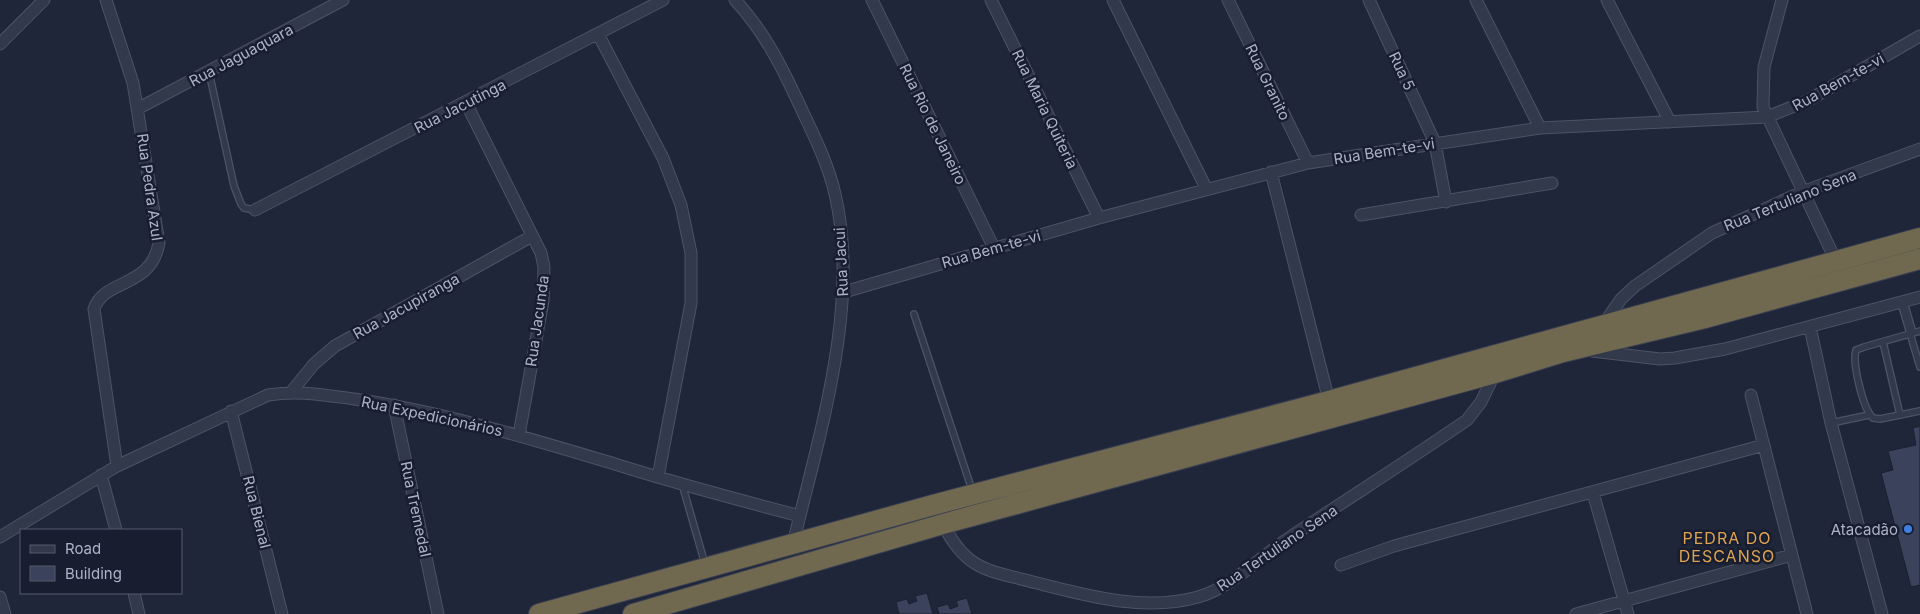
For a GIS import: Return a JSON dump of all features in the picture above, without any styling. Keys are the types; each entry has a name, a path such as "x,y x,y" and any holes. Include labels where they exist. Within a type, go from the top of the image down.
{"highway":[{"path":"539,614 974,494 1330,401 1920,238"},
{"path":"635,614 943,524 1495,373 1563,352 1705,318 1920,259"}],"street":[{"path":"0,44 44,0"},
{"name":"Rua Pedra Azul","path":"106,0 127,60 139,108 159,244 157,255 150,266 142,274 101,296 96,303 93,314 118,466"},
{"name":"Rua Jaguaquara","path":"139,108 343,0"},
{"name":"Rua Jacutinga","path":"256,210 663,0"},
{"name":"Rua Jacui","path":"735,0 748,14 779,62 825,165 835,194 844,292 834,359 793,544"},
{"name":"Rua Rio de Janeiro","path":"872,0 994,248"},
{"name":"Rua Maria Quiteria","path":"991,0 1099,218"},
{"path":"1113,0 1206,188"},
{"name":"Rua Granito","path":"1228,0 1308,163"},
{"name":"Rua 5","path":"1368,0 1435,143 1446,202"},
{"path":"1476,0 1540,128"},
{"path":"1607,0 1670,122"},
{"path":"1782,0 1764,67 1762,98 1767,117 1836,261"},
{"path":"598,34 662,158 681,205 692,253 691,303 658,478"},
{"name":"Rua Bem-te-vi","path":"844,292 1206,188 1308,163 1540,128 1767,117 1807,101 1920,36"},
{"name":"Rua Jacunda","path":"466,103 541,253 544,267 543,301 519,435"},
{"name":"Rua Tertuliano Sena","path":"1604,325 1621,300 1635,286 1695,244 1730,223 1802,192 1920,149"},
{"path":"1271,172 1330,401"},
{"path":"1361,215 1552,183"},
{"name":"Rua Jacupiranga","path":"292,391 314,364 335,346 532,236"},
{"path":"1563,352 1597,351 1660,359 1725,349 1920,297"},
{"path":"1810,327 1831,422 1882,614"},
{"name":"Rua Tertuliano Sena","path":"943,524 959,552 968,561 987,569 1099,598 1155,603 1198,597 1229,582 1282,544 1467,420 1481,402 1495,373"},
{"name":"Rua Expedicionários","path":"0,537 118,466 268,395 292,391 394,405 519,435 658,478 800,516"},
{"path":"1751,396 1807,614"},
{"name":"Rua Tremedal","path":"394,405 438,614"},
{"name":"Rua Bienal","path":"231,411 282,614"},
{"path":"1341,565 1394,546 1764,445"},
{"path":"101,475 116,529"},
{"path":"1593,493 1628,614"},
{"path":"1576,614 1792,555"},
{"path":"630,590 635,614"},
{"path":"134,594 140,614"},
{"path":"0,597 4,614"}],"lane":[{"path":"209,72 234,186 244,208 256,210"},
{"path":"1902,302 1914,333 1920,367"},
{"path":"914,314 974,494"},
{"path":"1869,414 1856,367 1855,352 1864,346 1914,333"},
{"path":"1883,342 1900,415"},
{"path":"1831,422 1869,414 1880,419 1920,410"},
{"path":"682,484 707,569"}],"building":[{"name":"Atacadão","path":"1920,426 1920,585 1911,587 1881,473 1893,470 1888,451 1916,445 1913,428"},
{"path":"927,593 933,614 899,614 896,602 907,599 909,604 917,601 915,596"},
{"path":"967,598 972,614 939,614 937,607 948,604 950,609 958,606 956,601"}],"place":[{"name":"Atacadão","path":"1908,529"}],"district":[{"name":"PEDRA DO DESCANSO","path":"1727,547"}]}
